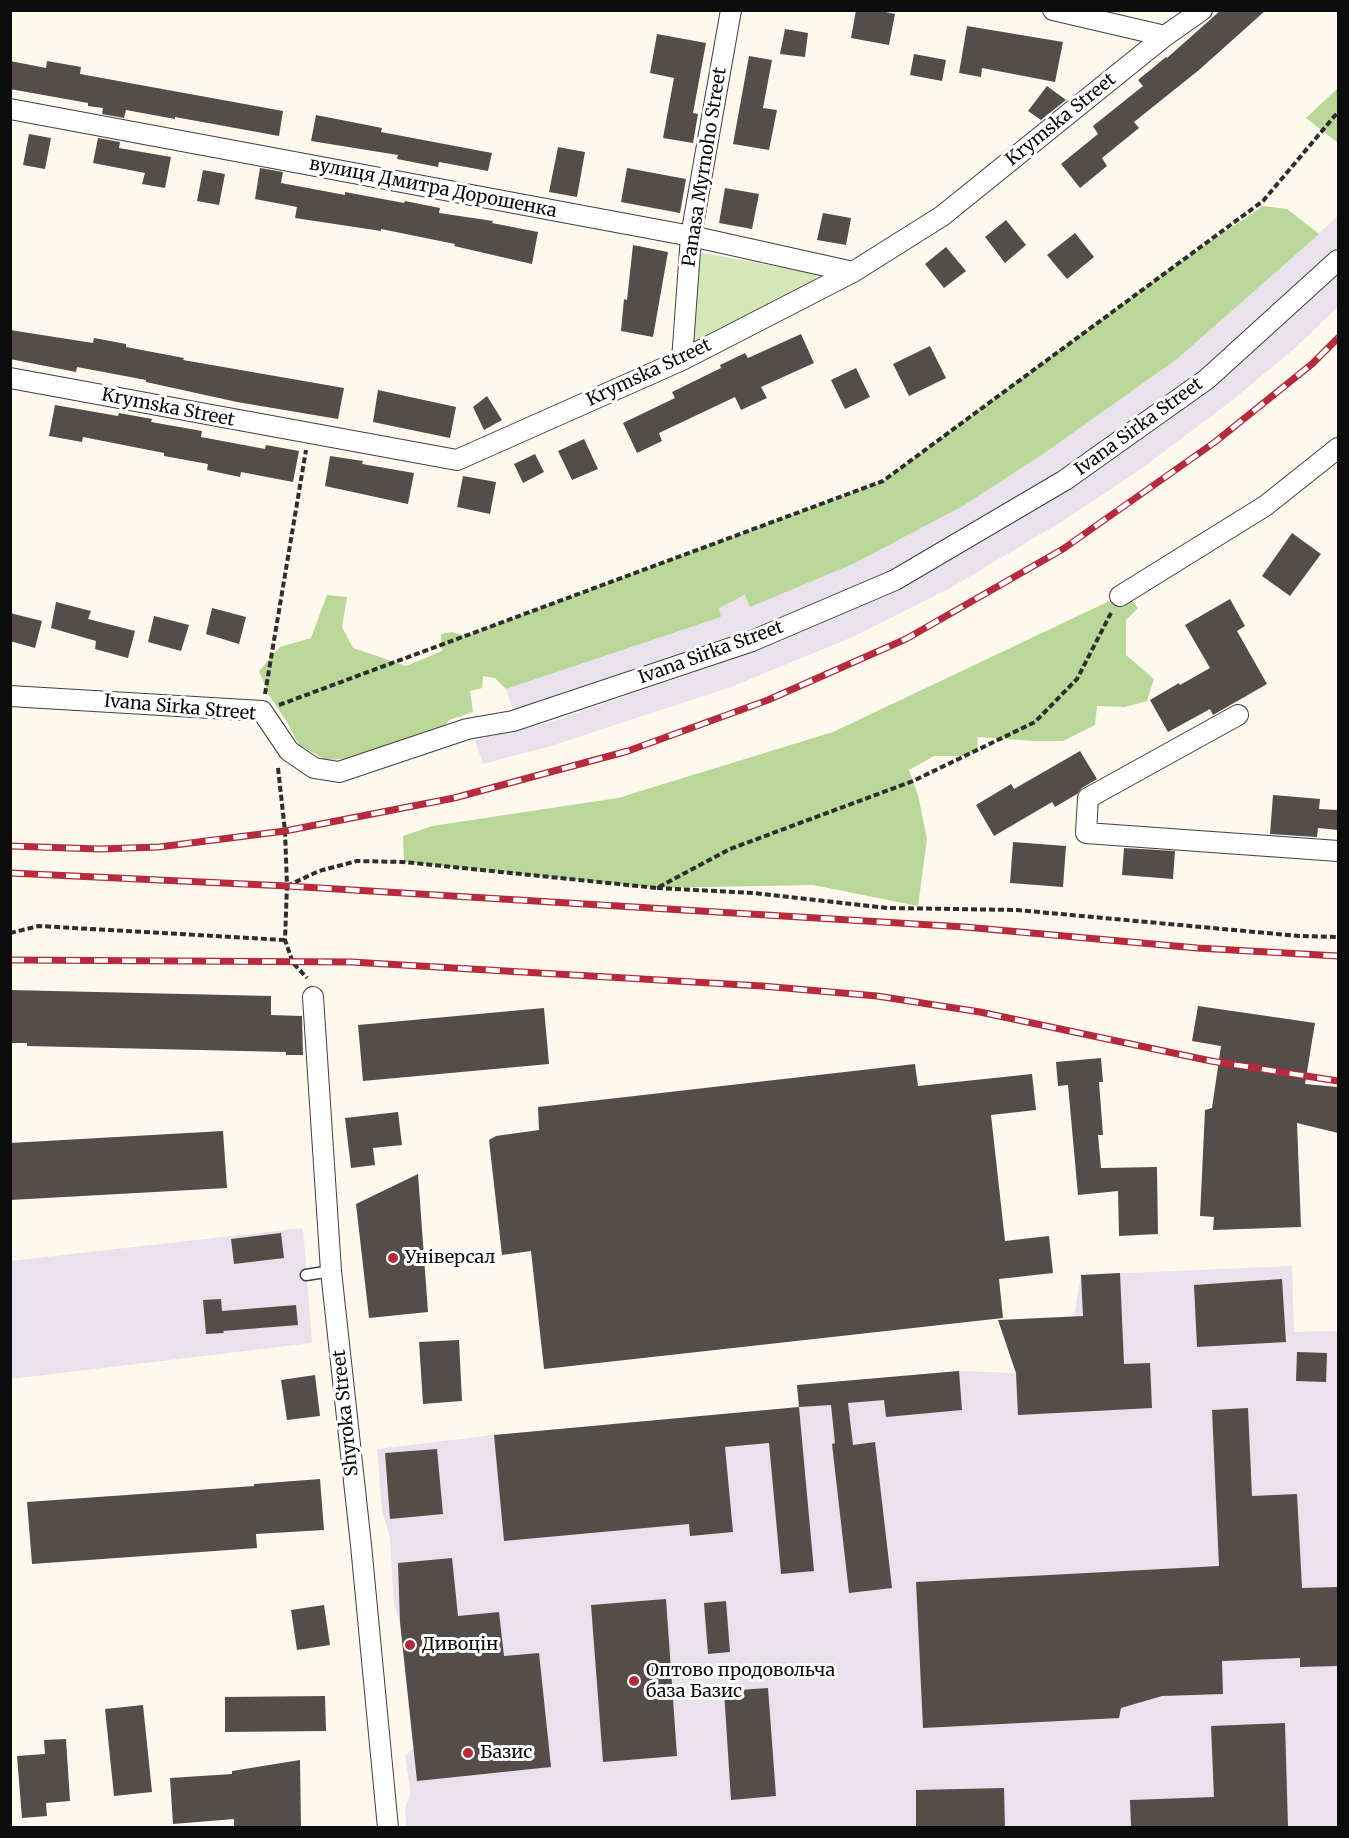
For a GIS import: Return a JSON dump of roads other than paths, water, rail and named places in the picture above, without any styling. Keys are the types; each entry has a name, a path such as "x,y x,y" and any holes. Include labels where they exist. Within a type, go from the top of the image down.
{"street":[{"name":"Panasa Myrnoho Street","path":"682,360 691,236 731,10"},
{"path":"1053,10 1165,36"},
{"name":"Krymska Street","path":"10,378 457,460 682,360 854,272 942,216 1165,36 1202,10"},
{"name":"вулиця Дмитра Дорошенка","path":"10,109 691,236 854,272"},
{"name":"Ivana Sirka Street","path":"10,696 262,711 289,751 314,768 339,772 467,729 513,721 752,641 895,580 1065,480 1207,379 1338,260"},
{"path":"1120,596 1265,506 1338,448"},
{"path":"1238,715 1088,798 1086,833 1338,851"},
{"name":"Shyroka Street","path":"313,997 331,1271 361,1545 388,1827"}],"lane":[{"path":"306,1275 331,1271"}],"railway":[{"path":"10,846 99,849 159,847 285,831 454,798 628,751 768,700 906,639 1063,549 1215,442 1312,364 1338,338"},
{"path":"10,873 287,886 965,927 1197,948 1338,956"},
{"path":"10,960 351,962 762,986 877,996 980,1012 1211,1061 1338,1081"}],"place":[{"name":"Універсал","path":"393,1258"},
{"name":"Дивоцін","path":"410,1645"},
{"name":"Оптово продовольча база Базис","path":"634,1681"},
{"name":"Базис","path":"468,1753"}]}
